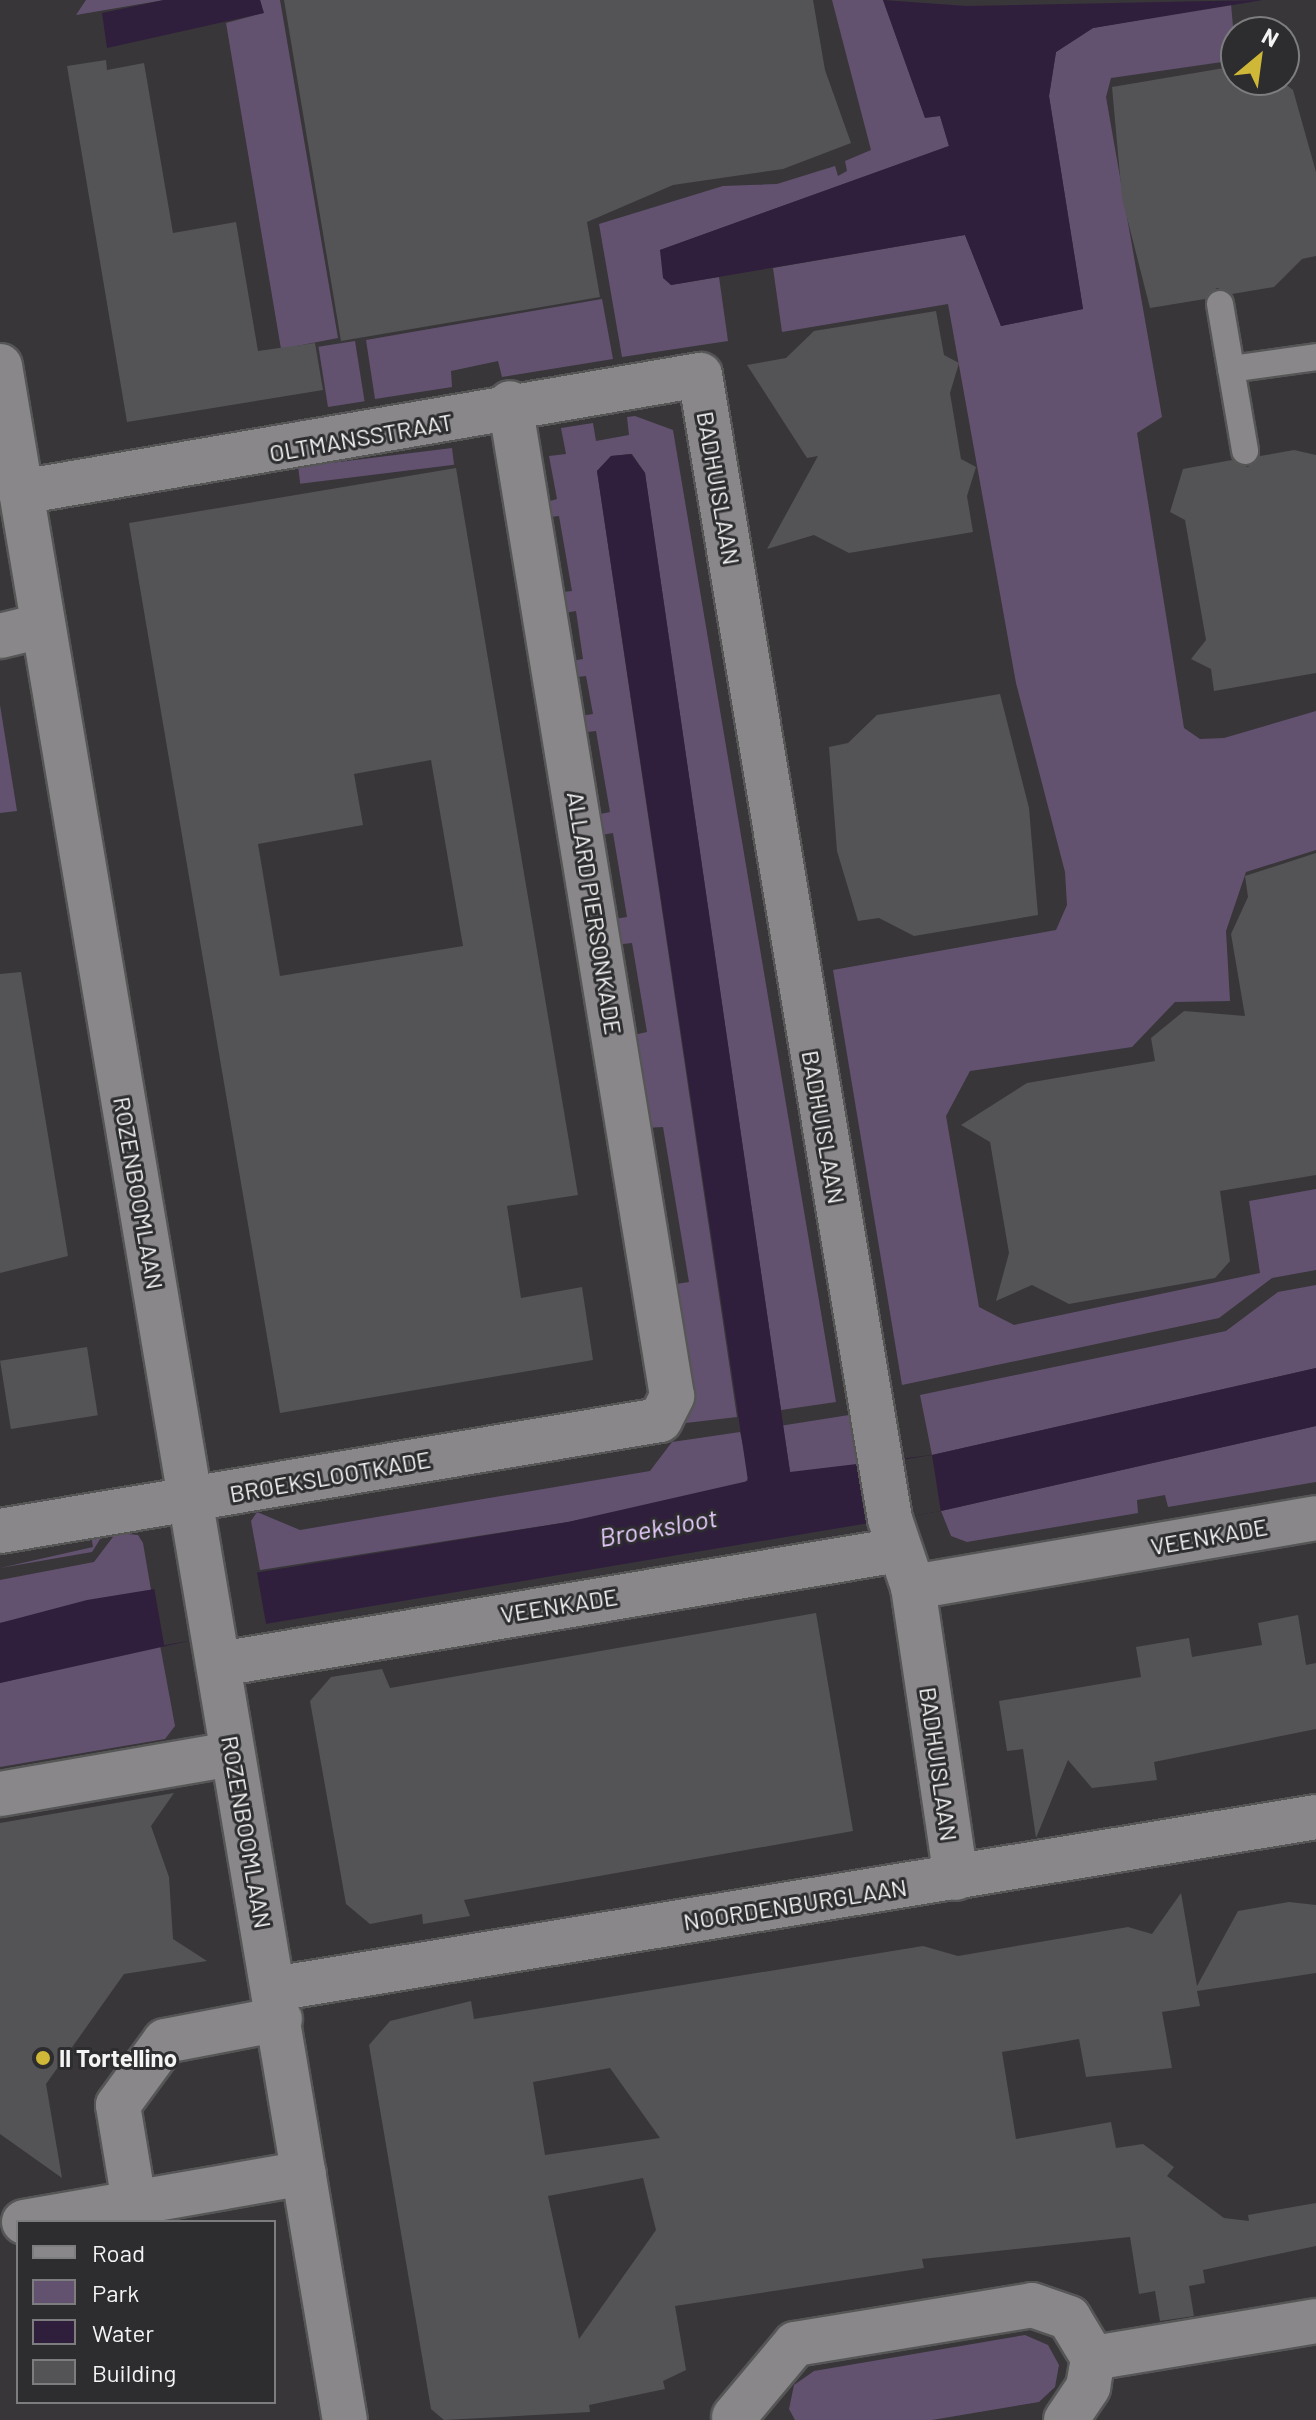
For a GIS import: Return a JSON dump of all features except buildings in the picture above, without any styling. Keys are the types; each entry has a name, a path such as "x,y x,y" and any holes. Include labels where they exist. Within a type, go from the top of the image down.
{"street":[{"name":"ROZENBOOMLAAN","path":"0,366 21,492 21,631 191,1501 345,2420"},
{"name":"OLTMANSSTRAAT","path":"21,492 439,423 510,403 700,375"},
{"name":"BADHUISLAAN","path":"700,375 881,1462 901,1552 956,1878"},
{"name":"ALLARD PIERSONKADE","path":"510,403 672,1368 672,1396 660,1420"},
{"name":"BROEKSLOOTKADE","path":"0,1531 660,1420"},
{"name":"VEENKADE","path":"218,1656 901,1552 1316,1518"},
{"path":"0,1794 232,1754"},
{"name":"NOORDENBURGLAAN","path":"277,2004 956,1878 1316,1817"},
{"path":"134,2202 118,2105 165,2041 277,2004"},
{"path":"35,2220 304,2173"},
{"path":"729,2419 795,2344 1032,2305 1069,2318 1093,2358 1088,2387 1066,2420"},
{"path":"1093,2358 1316,2321"}],"lane":[{"path":"1220,304 1245,451"},
{"path":"1231,369 1316,357"}],"green space":[{"path":"86,0 164,0 76,15"},
{"path":"260,0 280,0 338,338 281,349 226,23 263,13"},
{"path":"832,0 883,0 925,117 940,116 949,146 660,250 671,285 719,277 728,341 622,357 599,224 723,186 777,184 835,166 838,176 847,171 845,161 871,150"},
{"path":"1231,4 1232,16 1220,16 1220,62 1111,78 1106,97 1162,417 1137,433 1184,728 1200,739 1224,738 1316,711 1316,850 1246,872 1226,931 1230,1001 1175,1002 1132,1047 970,1071 946,1116 979,1307 1014,1325 1260,1273 1249,1201 1316,1189 1316,1270 1272,1278 1219,1318 902,1385 833,970 1056,930 1067,905 1065,872 1016,683 948,304 782,332 773,268 965,235 1001,326 1083,309 1049,96 1056,52 1093,28"},
{"path":"602,299 613,359 502,377 498,361 451,371 452,387 375,399 366,340"},
{"path":"355,341 365,401 328,407 318,347"},
{"path":"635,416 673,430 836,1402 781,1410 645,473 632,454 611,456 597,471 737,1417 677,1424 670,1285 689,1282 663,1127 644,1128 629,1036 647,1032 632,943 614,945 609,920 627,917 613,833 595,836 591,816 610,812 596,731 579,733 574,717 593,714 586,676 569,678 566,662 583,659 576,611 558,614 555,593 572,591 559,516 542,518 540,504 557,499 549,456 566,454 561,428 593,423 596,441 629,435 627,417"},
{"path":"452,448 454,465 300,484 298,467"},
{"path":"0,705 17,811 0,813"},
{"path":"1316,1285 1316,1368 932,1455 920,1395 1226,1331 1278,1292"},
{"path":"849,1415 857,1466 791,1477 783,1425"},
{"path":"1316,1426 1316,1482 1168,1507 1165,1495 1137,1500 1138,1513 967,1542 951,1536 941,1511"},
{"path":"740,1432 750,1475 743,1486 568,1522 260,1570 251,1521 257,1512 300,1530 650,1471 672,1442"},
{"path":"90,1529 104,1533 92,1552 0,1568 93,1547"},
{"path":"116,1533 138,1535 143,1543 151,1590 0,1623 0,1580 94,1562"},
{"path":"160,1645 175,1726 165,1739 0,1767 0,1683"},
{"path":"1025,2335 1048,2345 1059,2365 1055,2387 1039,2402 932,2420 795,2420 789,2409 794,2385 814,2371"}],"water":[{"path":"164,0 260,0 264,13 107,48 102,13"},
{"path":"883,0 966,6 1263,0 1093,28 1056,52 1049,96 1083,309 1001,326 965,235 671,285 663,278 660,250 949,146 940,116 925,118"},
{"name":"Broeksloot","path":"631,454 645,473 790,1472 932,1455 1316,1368 1316,1426 941,1511 265,1624 0,1683 0,1623 87,1600 568,1522 748,1481 597,471 611,456"}],"pier":[{"path":"932,1455 941,1511 866,1523 857,1467"},
{"path":"256,1567 267,1627 164,1645 154,1585"}],"place":[{"name":"Il Tortellino","path":"43,2058"}]}
